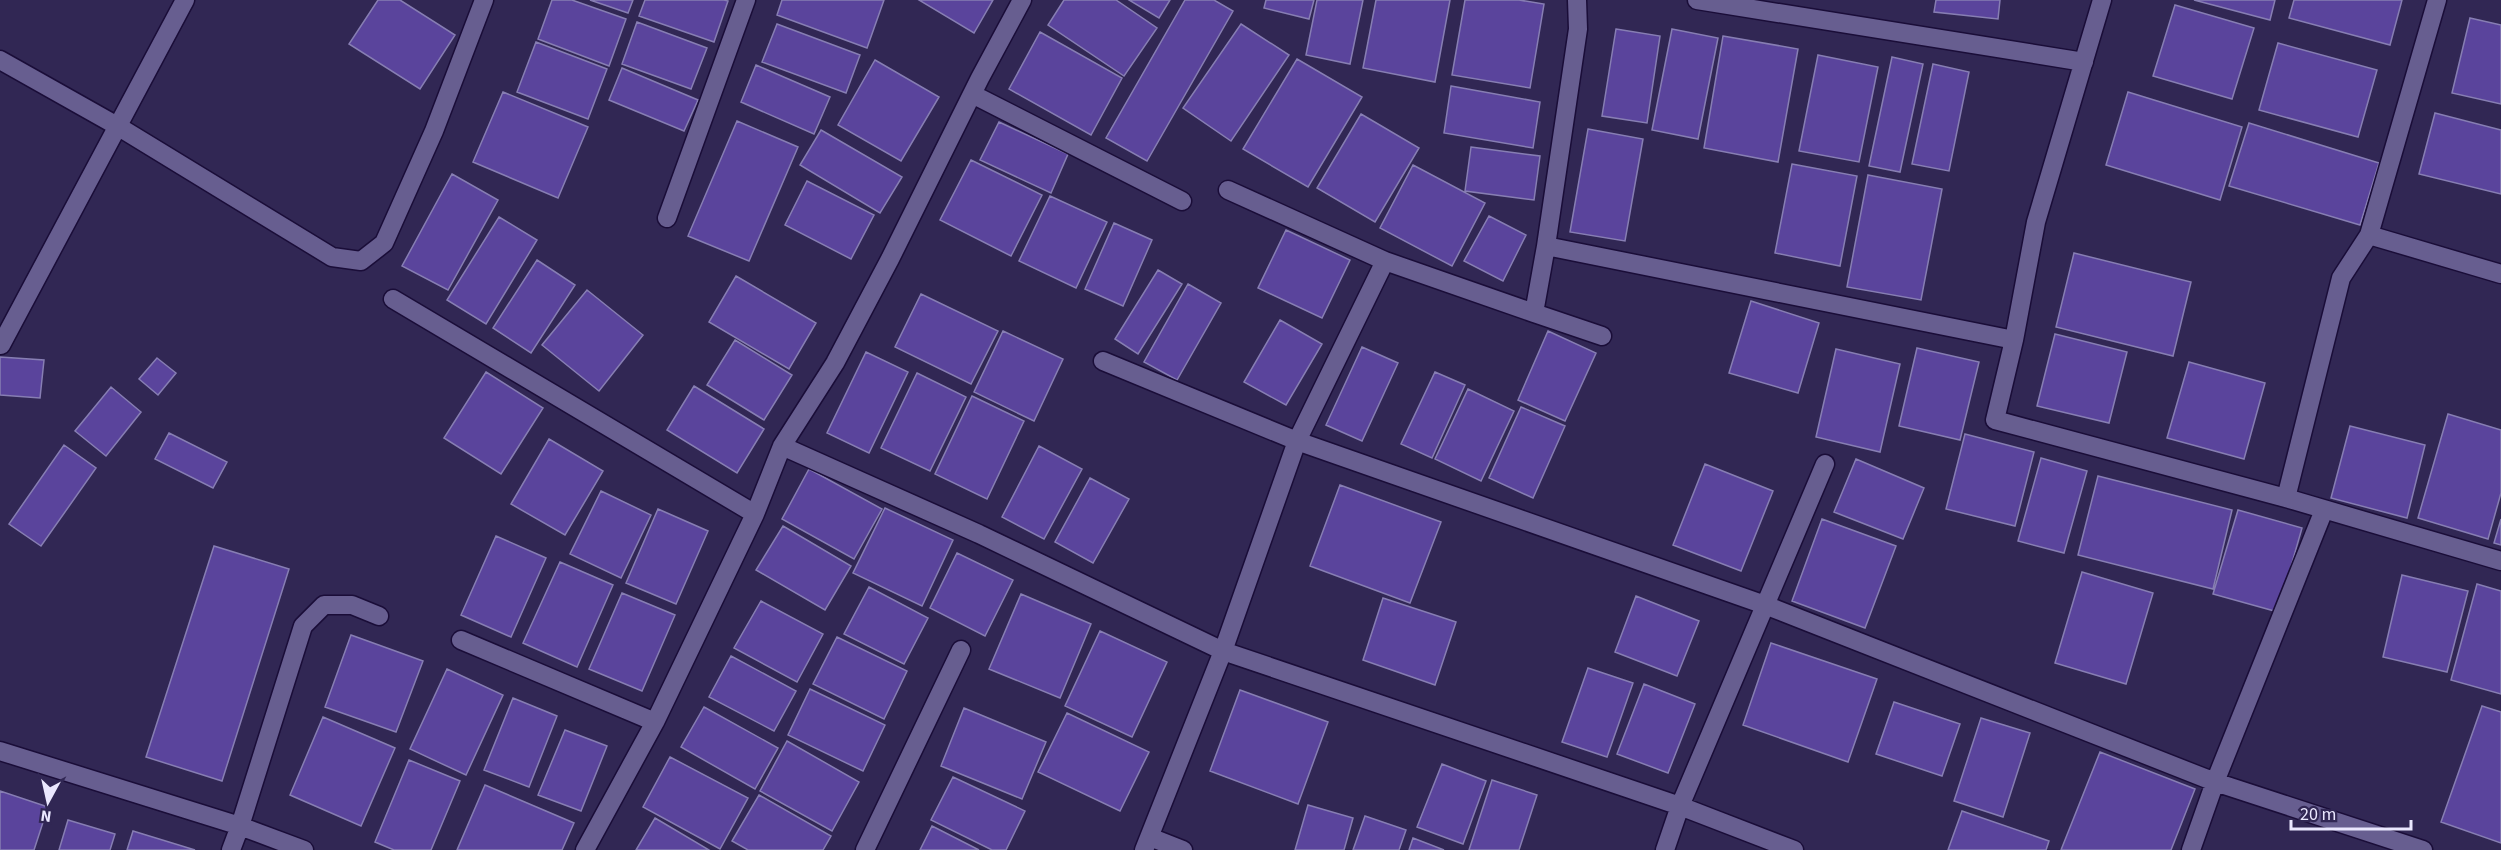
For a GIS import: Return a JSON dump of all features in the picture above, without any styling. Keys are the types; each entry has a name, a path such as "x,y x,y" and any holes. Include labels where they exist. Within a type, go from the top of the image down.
{"street":[{"path":"1,345 185,0"},
{"path":"0,60 118,127 332,256 360,261 384,243 434,131 484,0"},
{"path":"667,218 746,0"},
{"path":"585,850 655,722 755,513 782,447 835,363 1022,0"},
{"path":"1534,313 1578,29 1577,0"},
{"path":"1697,0 2084,62"},
{"path":"2102,0 2036,222 2014,340 1995,420 2286,498 2501,561"},
{"path":"2286,498 2341,278 2369,235 2437,0"},
{"path":"972,94 1182,201"},
{"path":"1228,190 1385,261 1602,336"},
{"path":"2369,235 2501,274"},
{"path":"1546,246 2014,340"},
{"path":"1183,850 1147,844 1223,651 1297,441 1385,261"},
{"path":"393,299 755,513"},
{"path":"1103,361 1297,441 1765,605 2215,782 2423,850"},
{"path":"782,447 980,534 1223,651 1680,806 1794,850"},
{"path":"1665,850 1680,806 1825,464"},
{"path":"2191,850 2215,782 2324,510"},
{"path":"231,850 303,626 324,605 352,605 379,616"},
{"path":"461,640 655,722"},
{"path":"865,850 961,650"},
{"path":"0,751 240,825 304,850"}],"building":[{"path":"378,0 400,0 455,35 420,89 349,44"},
{"path":"552,0 572,0 626,19 609,66 538,39"},
{"path":"590,0 633,0 628,13"},
{"path":"645,0 728,1 714,42 639,16"},
{"path":"782,0 884,0 867,48 777,15"},
{"path":"919,0 993,0 974,33"},
{"path":"1064,0 1116,0 1157,28 1124,76 1048,25"},
{"path":"1129,0 1170,0 1159,18"},
{"path":"1185,0 1214,0 1233,11 1147,161 1106,138"},
{"path":"1266,0 1314,0 1309,19 1264,8"},
{"path":"1317,0 1363,0 1350,64 1306,55"},
{"path":"1376,0 1450,0 1435,82 1363,68"},
{"path":"1465,0 1519,0 1544,4 1530,88 1452,75"},
{"path":"1936,0 2000,0 1998,19 1934,12"},
{"path":"2194,0 2275,0 2270,20"},
{"path":"2294,0 2402,0 2390,45 2289,18"},
{"path":"2175,5 2254,28 2232,99 2153,76"},
{"path":"2470,18 2501,25 2501,104 2452,93"},
{"path":"637,22 707,48 691,89 622,64"},
{"path":"777,24 860,55 846,93 762,62"},
{"path":"1241,24 1289,55 1231,141 1183,108"},
{"path":"1616,29 1660,36 1647,123 1602,116"},
{"path":"1672,29 1718,38 1698,139 1652,130"},
{"path":"1040,32 1122,78 1091,135 1009,89"},
{"path":"1723,36 1798,49 1778,162 1704,148"},
{"path":"536,42 607,69 588,119 517,92"},
{"path":"2278,43 2377,70 2358,137 2259,110"},
{"path":"1818,55 1878,67 1859,162 1799,151"},
{"path":"1892,57 1923,64 1900,172 1869,166"},
{"path":"1297,59 1362,97 1308,187 1243,149"},
{"path":"875,60 939,97 901,161 838,125"},
{"path":"1933,64 1969,72 1949,171 1912,164"},
{"path":"756,65 830,97 814,134 741,102"},
{"path":"622,68 698,100 684,131 609,100"},
{"path":"1451,86 1540,102 1533,148 1444,133"},
{"path":"503,92 588,127 558,198 473,162"},
{"path":"2128,92 2242,127 2220,200 2106,165"},
{"path":"2435,113 2501,130 2501,194 2419,174"},
{"path":"1361,114 1419,148 1375,222 1317,188"},
{"path":"737,121 798,147 749,261 688,236"},
{"path":"999,122 1068,154 1051,193 980,160"},
{"path":"2249,123 2379,163 2360,225 2229,186"},
{"path":"1588,129 1643,139 1625,241 1570,232"},
{"path":"821,130 902,177 880,213 800,165"},
{"path":"1471,147 1540,156 1534,200 1465,191"},
{"path":"971,160 1042,195 1011,256 940,220"},
{"path":"1792,164 1857,176 1840,266 1775,253"},
{"path":"1413,165 1485,203 1452,266 1380,228"},
{"path":"452,174 498,200 448,290 402,266"},
{"path":"1868,175 1942,189 1921,300 1847,287"},
{"path":"807,181 874,215 851,259 785,225"},
{"path":"1050,196 1107,222 1076,288 1019,261"},
{"path":"1489,216 1526,235 1503,281 1464,261"},
{"path":"499,217 537,240 486,324 447,300"},
{"path":"1114,223 1152,240 1123,306 1085,289"},
{"path":"1286,230 1350,260 1322,318 1258,288"},
{"path":"2074,253 2191,282 2173,356 2056,327"},
{"path":"537,260 575,285 531,353 493,328"},
{"path":"1158,270 1182,284 1138,354 1115,339"},
{"path":"736,276 816,323 789,369 709,322"},
{"path":"1188,284 1221,303 1177,380 1144,362"},
{"path":"587,290 643,335 599,391 542,345"},
{"path":"921,294 998,331 971,384 895,347"},
{"path":"1751,301 1819,323 1798,393 1729,373"},
{"path":"1280,320 1322,344 1286,405 1244,382"},
{"path":"1003,331 1063,359 1034,421 974,392"},
{"path":"1548,331 1596,353 1565,421 1518,400"},
{"path":"2055,334 2127,352 2109,423 2037,406"},
{"path":"735,340 792,375 764,420 707,385"},
{"path":"1362,347 1398,363 1362,441 1326,425"},
{"path":"1917,348 1979,362 1960,440 1899,426"},
{"path":"1836,349 1900,364 1880,452 1816,437"},
{"path":"866,352 908,372 869,453 827,433"},
{"path":"0,357 44,360 40,398 0,395"},
{"path":"157,358 176,373 158,395 139,379"},
{"path":"2189,362 2265,383 2244,459 2167,438"},
{"path":"486,372 543,408 501,474 444,438"},
{"path":"1435,372 1465,385 1432,458 1401,444"},
{"path":"917,373 966,397 930,471 881,448"},
{"path":"694,386 764,429 737,473 667,430"},
{"path":"111,387 141,412 106,456 75,431"},
{"path":"1468,389 1514,411 1481,481 1435,459"},
{"path":"972,396 1024,421 987,499 935,474"},
{"path":"1521,407 1565,426 1533,498 1489,478"},
{"path":"2448,414 2501,430 2501,493 2488,539 2418,518"},
{"path":"2350,426 2425,445 2407,518 2331,498"},
{"path":"169,433 227,462 213,488 155,459"},
{"path":"1965,434 2034,452 2015,526 1946,509"},
{"path":"549,439 603,471 565,535 511,504"},
{"path":"64,445 96,468 41,546 9,524"},
{"path":"1039,446 1082,469 1044,539 1002,517"},
{"path":"2041,458 2087,471 2064,553 2018,541"},
{"path":"1856,459 1924,488 1903,539 1834,512"},
{"path":"1705,464 1773,491 1741,571 1673,545"},
{"path":"809,469 882,509 854,559 782,519"},
{"path":"2098,476 2232,510 2213,589 2078,555"},
{"path":"1090,478 1129,499 1093,563 1055,542"},
{"path":"1340,485 1441,522 1410,603 1310,566"},
{"path":"601,491 651,515 621,578 570,554"},
{"path":"885,508 953,540 922,606 853,573"},
{"path":"658,509 708,531 676,604 626,583"},
{"path":"2238,510 2302,528 2278,612 2213,594"},
{"path":"1822,519 1896,546 1865,628 1792,601"},
{"path":"2501,519 2501,545 2494,543"},
{"path":"783,526 851,566 825,610 756,570"},
{"path":"496,536 546,558 511,637 461,615"},
{"path":"214,546 289,569 222,781 146,757"},
{"path":"957,553 1013,580 985,636 930,608"},
{"path":"560,562 613,585 577,667 523,643"},
{"path":"2082,572 2153,593 2126,684 2055,663"},
{"path":"2402,575 2468,591 2447,672 2383,657"},
{"path":"2477,584 2501,591 2501,694 2451,680"},
{"path":"869,587 928,618 904,664 844,634"},
{"path":"622,593 675,615 642,691 589,669"},
{"path":"1021,594 1091,624 1060,698 989,669"},
{"path":"1636,596 1699,621 1677,676 1615,652"},
{"path":"1383,598 1456,622 1435,685 1363,660"},
{"path":"761,601 823,634 797,682 734,648"},
{"path":"1100,631 1167,662 1132,737 1065,706"},
{"path":"351,635 423,661 396,732 325,707"},
{"path":"837,637 907,671 884,719 813,684"},
{"path":"1771,643 1877,679 1848,762 1743,725"},
{"path":"731,656 796,691 774,731 709,697"},
{"path":"1588,668 1633,683 1607,757 1562,742"},
{"path":"447,669 503,695 466,775 410,749"},
{"path":"1644,684 1695,704 1668,773 1617,754"},
{"path":"810,689 885,725 863,771 788,735"},
{"path":"1240,690 1328,722 1298,804 1210,771"},
{"path":"513,698 557,716 529,787 484,770"},
{"path":"1894,702 1960,724 1942,776 1876,754"},
{"path":"2482,706 2501,712 2501,843 2441,822"},
{"path":"704,707 778,748 755,789 681,747"},
{"path":"964,708 1046,742 1022,799 941,766"},
{"path":"1067,713 1149,752 1120,811 1038,772"},
{"path":"323,717 395,748 361,826 290,795"},
{"path":"1981,718 2030,733 2003,817 1954,801"},
{"path":"565,730 607,746 581,811 538,795"},
{"path":"787,741 859,782 832,831 760,791"},
{"path":"2100,752 2195,789 2171,850 2061,850"},
{"path":"670,757 748,798 720,849 643,807"},
{"path":"409,760 460,781 431,850 394,850 375,842"},
{"path":"1442,764 1486,781 1463,844 1417,827"},
{"path":"953,777 1025,811 1006,850 992,850 931,820"},
{"path":"1492,780 1537,795 1519,850 1469,850"},
{"path":"485,785 574,823 562,850 457,850"},
{"path":"0,791 48,807 34,850 0,850"},
{"path":"759,795 831,836 823,850 748,850 732,841"},
{"path":"1308,805 1353,818 1344,850 1295,850"},
{"path":"1962,811 2049,841 2046,850 1948,850"},
{"path":"1365,816 1406,830 1399,850 1353,850"},
{"path":"655,818 709,850 636,850"},
{"path":"68,820 115,834 110,850 59,850"},
{"path":"932,826 979,850 920,850"},
{"path":"133,831 195,850 127,850"},
{"path":"1413,838 1444,850 1409,850"}]}
